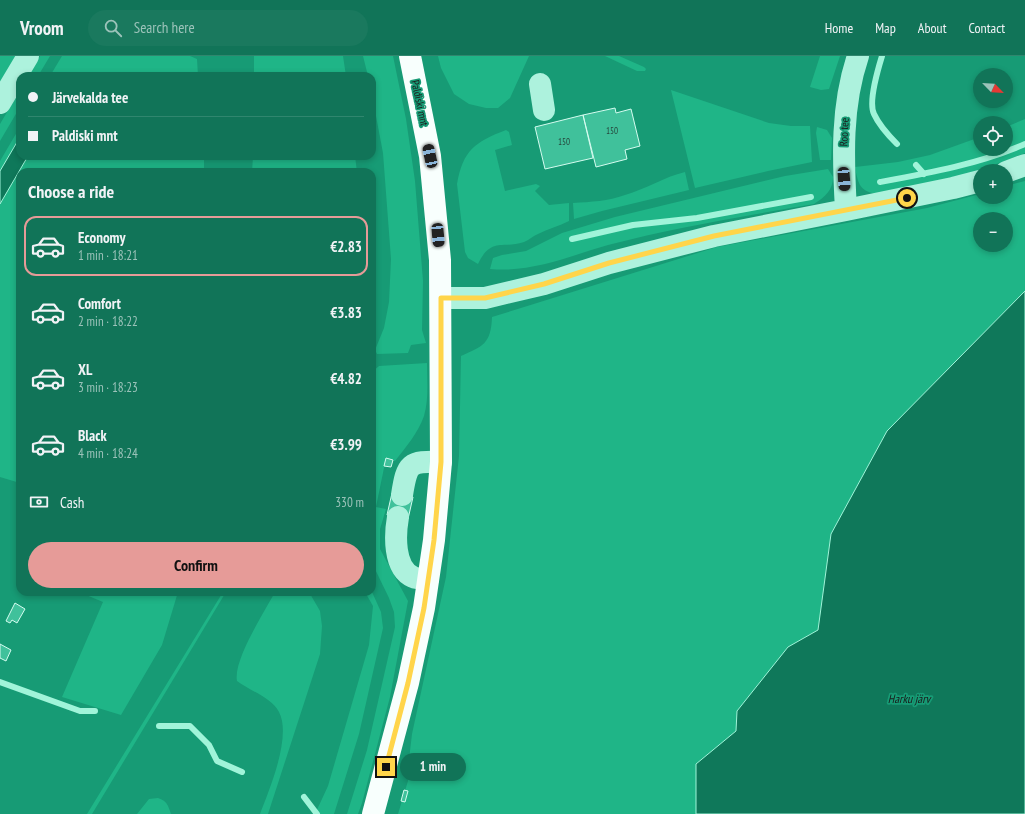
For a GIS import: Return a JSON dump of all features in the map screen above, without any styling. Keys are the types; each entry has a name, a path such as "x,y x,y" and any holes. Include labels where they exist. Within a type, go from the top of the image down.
{"main road":[{"name":"Paldiski mnt","path":"373,814 408,683 424,608 441,462 440,260 430,156 410,56"}],"street":[{"path":"18,72 28,56"},
{"name":"Roo tee","path":"846,210 843,164 845,121 848,93 858,56"},
{"path":"0,103 16,76"},
{"path":"540,84 544,110"},
{"path":"1013,169 1025,165"},
{"path":"441,298 485,298 544,284 609,263 714,236 973,183"},
{"path":"402,495 408,468 414,463 441,462"},
{"path":"398,517 396,553 402,567 412,577 428,579"}],"shaded area":[{"path":"0,56 17,56 0,84"},
{"path":"40,56 50,56 40,72 30,72"},
{"path":"62,56 190,56 197,59 198,72 52,72"},
{"path":"254,56 343,56 345,72 254,72"},
{"path":"363,56 393,56 406,119 415,181 423,281 422,330 426,343 411,345 408,353 377,354 376,352 376,348 384,328 389,302 391,259 383,153 376,116 376,72 367,72"},
{"path":"438,56 529,56 510,98 498,108 486,108 469,104 454,94 441,68"},
{"path":"605,56 619,56 646,69 645,71 637,71"},
{"path":"820,56 840,56 829,89 821,90 810,87"},
{"path":"671,90 769,123 791,126 810,126 812,162 695,188"},
{"path":"16,97 16,114 0,141 0,124"},
{"path":"1025,119 1025,153 996,164 973,164 973,173 878,194 864,189 857,178 855,167 898,162 930,155 973,140 973,156 1013,156 1013,124"},
{"path":"817,127 827,130 832,138 831,160 820,160 816,133"},
{"path":"506,130 509,132 512,145 495,150 505,191 536,184 540,186 535,191 549,205 569,203 569,221 536,235 524,242 492,247 483,256 478,264 468,258 465,252 457,184 463,163 472,149 478,143"},
{"path":"16,134 16,160 204,160 204,168 16,168 16,482 0,477 0,161"},
{"path":"253,160 356,160 356,168 252,168"},
{"path":"828,169 833,177 832,186 822,199 814,204 711,222 659,233 608,245 550,263 505,270 490,269 493,258 526,251 562,233 615,217 785,176"},
{"path":"685,172 689,190 574,219 573,203 612,199 640,190"},
{"path":"1025,181 1025,401 810,814 398,814 411,771 408,768 412,734 446,577 459,456 461,356 480,346 488,339 492,317 717,247 927,208 973,196 973,204 1013,204 1013,184"},
{"path":"427,363 427,396 426,410 415,434 395,461 386,458 376,507 376,369 379,366"},
{"path":"376,507 386,509 380,529 380,549 408,601 390,697 362,803 358,814 347,814 367,750 395,627 394,612 376,571"},
{"path":"89,596 177,596 162,645 121,715 62,697 103,602"},
{"path":"221,596 224,596 92,814 87,814"},
{"path":"273,596 311,596 320,611 322,626 320,654 268,814 260,814 278,763 283,735 282,723 279,712 271,702 237,681 237,672 240,661"},
{"path":"367,596 374,596 381,612 383,628 359,734 334,814 315,814 328,786 369,645 373,606"},
{"path":"158,798 167,804 171,814 137,814 149,799"}],"water":[{"path":"16,144 16,160 26,160 21,168 16,168 16,177 0,204 0,171"},
{"name":"Harku järv","path":"1025,291 1025,814 696,814 696,764 736,731 737,711 788,647 818,630 831,534 887,431"}],"building":[{"path":"615,108 616,113 631,109 640,146 625,150 627,159 596,167 583,115"},
{"path":"583,115 593,158 545,169 535,127"},
{"path":"386,458 393,460 391,467 384,466"},
{"path":"392,493 413,497 408,519 387,515"},
{"path":"15,603 25,609 17,623 12,620 10,623 6,621"},
{"path":"0,644 11,650 6,661 0,658"},
{"path":"404,790 408,791 405,802 401,801"}],"waterway":[{"path":"882,56 874,85 872,109 881,126 897,144"},
{"path":"880,182 972,162 1025,144"},
{"path":"916,165 924,174"},
{"path":"572,239 633,225 697,218 811,197"},
{"path":"0,682 80,711 95,711"},
{"path":"159,726 190,726 209,745 217,761 242,772"},
{"path":"304,797 317,814"}],"route":[{"path":"386,767 408,683 424,608 434,540 441,462 441,298 485,298 544,284 609,263 714,236 907,198"}]}
